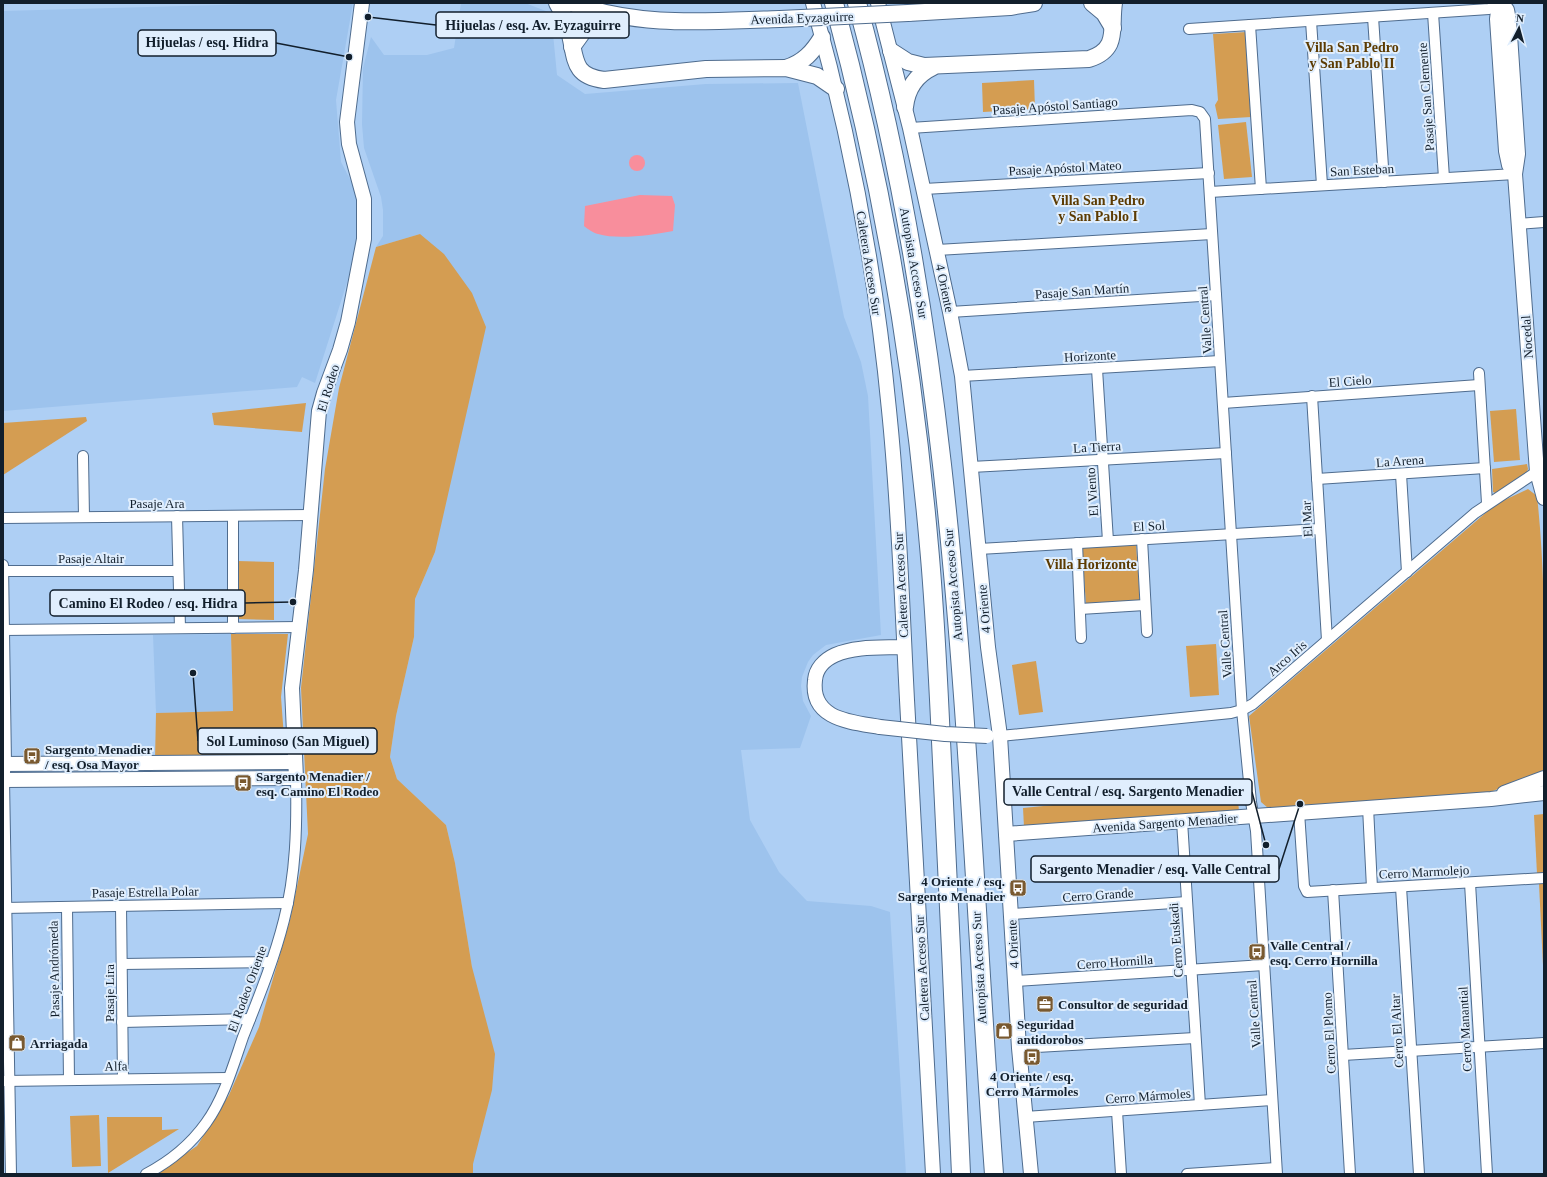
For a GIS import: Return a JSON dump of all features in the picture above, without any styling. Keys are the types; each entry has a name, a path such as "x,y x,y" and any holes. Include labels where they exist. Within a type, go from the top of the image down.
{"highway":[{"name":"Autopista Acceso Sur","path":"834,3 850,64 886,227 922,471 930,548 939,692 961,1174"},
{"name":"Autopista Acceso Sur","path":"857,3 870,48 902,191 920,291 935,399 956,596 994,1174"}],"main road":[{"name":"El Rodeo","path":"296,778 292,688 306,570 321,402 345,336 364,239 364,200 349,144 347,122 362,3"},
{"path":"558,3 567,22 574,58 582,72 590,77 604,80 693,70 786,68 817,76 836,89"},
{"name":"Avenida Eyzaguirre","path":"571,3 607,9 662,22 780,19 908,13 1003,7 1034,3"},
{"name":"Caletera Acceso Sur","path":"813,3 836,89 864,227 884,361 899,525 904,647 933,1174"},
{"path":"878,3 891,51 908,62 933,66 1089,59 1100,54 1109,46 1113,28 1114,3"},
{"path":"1092,3 1104,13 1113,28"},
{"name":"Nocedal","path":"1502,3 1498,11 1497,20 1507,158 1515,174 1544,498"},
{"path":"572,47 585,29 607,9"},
{"path":"786,68 797,64 808,56 822,37"},
{"name":"4 Oriente","path":"891,51 924,189 962,376 988,647 994,736 1006,834 1019,1048 1031,1174"},
{"path":"905,107 908,94 914,81 933,66"},
{"path":"904,647 844,652 831,657 824,662 816,677 816,697 820,706 829,714 842,720 880,727 945,734 994,736"},
{"path":"5,764 296,762"},
{"path":"4,780 296,778"},
{"name":"Avenida Sargento Menadier","path":"1491,799 1544,778"},
{"name":"Avenida Sargento Menadier","path":"1006,834 1491,799 1544,793"}],"street":[{"path":"1189,29 1492,9 1502,3"},
{"name":"Pasaje San Clemente","path":"1433,13 1444,178"},
{"path":"1373,17 1384,182"},
{"path":"1311,21 1322,185"},
{"path":"1250,25 1261,189"},
{"name":"Pasaje Apóstol Santiago","path":"910,128 1192,110 1200,112"},
{"name":"Valle Central","path":"1200,112 1205,119 1206,125 1242,710 1253,816 1277,1171"},
{"name":"Pasaje Apóstol Mateo","path":"924,189 1208,173"},
{"name":"San Esteban","path":"1210,192 1515,174"},
{"path":"1519,224 1544,222"},
{"path":"937,250 1212,234"},
{"name":"Pasaje San Martín","path":"950,312 1216,295"},
{"name":"Horizonte","path":"962,376 1220,361"},
{"name":"El Viento","path":"1097,369 1108,541"},
{"path":"1479,373 1487,503"},
{"name":"El Cielo","path":"1223,403 1480,385"},
{"name":"El Mar","path":"1312,396 1327,640"},
{"name":"La Tierra","path":"971,467 1226,453"},
{"path":"83,456 84,517"},
{"name":"La Arena","path":"1317,479 1485,468"},
{"name":"Arco Iris","path":"994,736 1231,713 1242,710 1253,704 1487,503 1541,470"},
{"path":"1401,474 1407,572"},
{"name":"Pasaje Ara","path":"3,518 310,515"},
{"path":"177,516 180,628"},
{"path":"233,516 233,628"},
{"name":"El Sol","path":"979,549 1320,529"},
{"path":"1142,539 1147,632"},
{"path":"1076,543 1081,638"},
{"path":"3,565 6,1081 11,1174"},
{"name":"Pasaje Altair","path":"3,571 178,571"},
{"path":"1080,608 1145,605"},
{"path":"4,630 299,627"},
{"name":"El Rodeo Oriente","path":"146,1174 176,1154 199,1132 213,1113 228,1078 271,962 288,903 296,842 296,778"},
{"path":"1368,807 1372,888"},
{"name":"Cerro Marmolejo","path":"1299,812 1305,890 1401,887 1544,878"},
{"name":"Cerro Euskadi","path":"1182,821 1200,1105"},
{"name":"Cerro Manantial","path":"1470,883 1487,1174"},
{"name":"Cerro El Altar","path":"1401,887 1419,1174"},
{"name":"Cerro El Plomo","path":"1333,890 1350,1174"},
{"name":"Cerro Grande","path":"1011,914 1187,902"},
{"name":"Pasaje Estrella Polar","path":"5,908 288,903"},
{"name":"Pasaje Lira","path":"121,906 123,1079"},
{"name":"Pasaje Andrómeda","path":"67,907 69,1080"},
{"path":"122,964 271,962"},
{"name":"Cerro Hornilla","path":"1015,981 1264,965"},
{"path":"122,1022 250,1019"},
{"path":"1019,1048 1195,1038"},
{"path":"1343,1055 1544,1043"},
{"name":"Alfa","path":"6,1081 228,1078"},
{"name":"Cerro Mármoles","path":"1025,1117 1272,1100"},
{"path":"1117,1111 1122,1174"},
{"path":"1187,1174 1277,1171"}],"shaded area":[{"path":"290,3 353,3 336,100 341,162 360,198 358,248 315,383 302,377 297,387 3,411 3,11"},
{"path":"461,3 525,3 551,13 557,75 585,94 706,84 798,83 844,317 861,362 868,396 881,635 826,645 813,655 808,662 802,677 801,686 803,701 811,716 800,748 741,750 750,820 779,872 807,901 871,906 890,912 906,1174 473,1174 472,967 455,863 446,825 397,779 390,757 396,716 414,637 415,599 435,552 420,234 376,247 383,236 383,210 381,197 364,148 362,124 363,68 371,37 384,55 427,55 454,48"},
{"path":"1247,32 1251,117 1218,119 1215,105 1218,100 1213,34"},
{"path":"1034,80 1035,109 983,112 982,83"},
{"path":"1246,122 1252,177 1224,179 1218,125"},
{"path":"637,155 643,157 645,163 643,169 637,171 631,169 629,163 631,157"},
{"path":"640,195 672,196 675,205 673,231 615,237 596,233 584,226 585,206"},
{"path":"420,234 444,254 472,293 486,327 435,552 415,599 414,637 396,716 390,757 397,779 446,825 455,863 472,967 495,1054 492,1090 473,1164 473,1174 155,1174 197,1146 229,1095 259,1027 290,920 308,834 301,688 325,469 339,388 376,247"},
{"path":"306,403 302,432 214,425 212,413"},
{"path":"1516,409 1520,460 1494,462 1490,411"},
{"path":"86,417 87,421 3,475 3,423"},
{"path":"1527,464 1528,469 1526,474 1495,493 1493,492 1492,469"},
{"path":"1528,489 1537,496 1544,599 1544,770 1488,793 1268,808 1261,802 1249,716 1496,504"},
{"path":"1136,544 1140,601 1086,605 1082,548"},
{"path":"237,561 274,562 274,620 237,619"},
{"path":"231,634 233,711 156,713 153,635"},
{"path":"231,634 288,634 281,697 285,751 281,757 155,760 156,713 233,711"},
{"path":"1216,644 1219,695 1190,697 1186,646"},
{"path":"1036,661 1043,712 1019,715 1012,665"},
{"path":"1237,787 1239,812 1024,827 1023,808"},
{"path":"1544,814 1544,873 1537,874 1534,815"},
{"path":"1544,883 1544,986 1539,884"},
{"path":"99,1115 101,1166 72,1167 70,1116"},
{"path":"107,1117 162,1117 162,1130 179,1129 108,1173"}],"place":[{"name":"Hijuelas / esq. Av. Eyzaguirre","path":"368,17"},
{"name":"Hijuelas / esq. Hidra","path":"349,57"},
{"name":"Camino El Rodeo / esq. Hidra","path":"293,602"},
{"name":"Sol Luminoso (San Miguel)","path":"193,673"},
{"name":"Sargento Menadier / esq. Osa Mayor","path":"32,756"},
{"name":"Sargento Menadier / esq. Camino El Rodeo","path":"243,783"},
{"name":"Sargento Menadier / esq. Valle Central","path":"1300,804"},
{"name":"Valle Central / esq. Sargento Menadier","path":"1266,845"},
{"name":"4 Oriente / esq. Sargento Menadier","path":"1018,888"},
{"name":"Valle Central / esq. Cerro Hornilla","path":"1257,952"},
{"name":"Consultor de seguridad","path":"1045,1004"},
{"name":"Seguridad antidorobos","path":"1004,1031"},
{"name":"Arriagada","path":"17,1043"},
{"name":"4 Oriente / esq. Cerro Mármoles","path":"1032,1057"}],"district":[{"name":"Villa San Pedro y San Pablo II","path":"1352,56"},
{"name":"Villa San Pedro y San Pablo I","path":"1098,208"},
{"name":"Villa Horizonte","path":"1091,564"}]}
